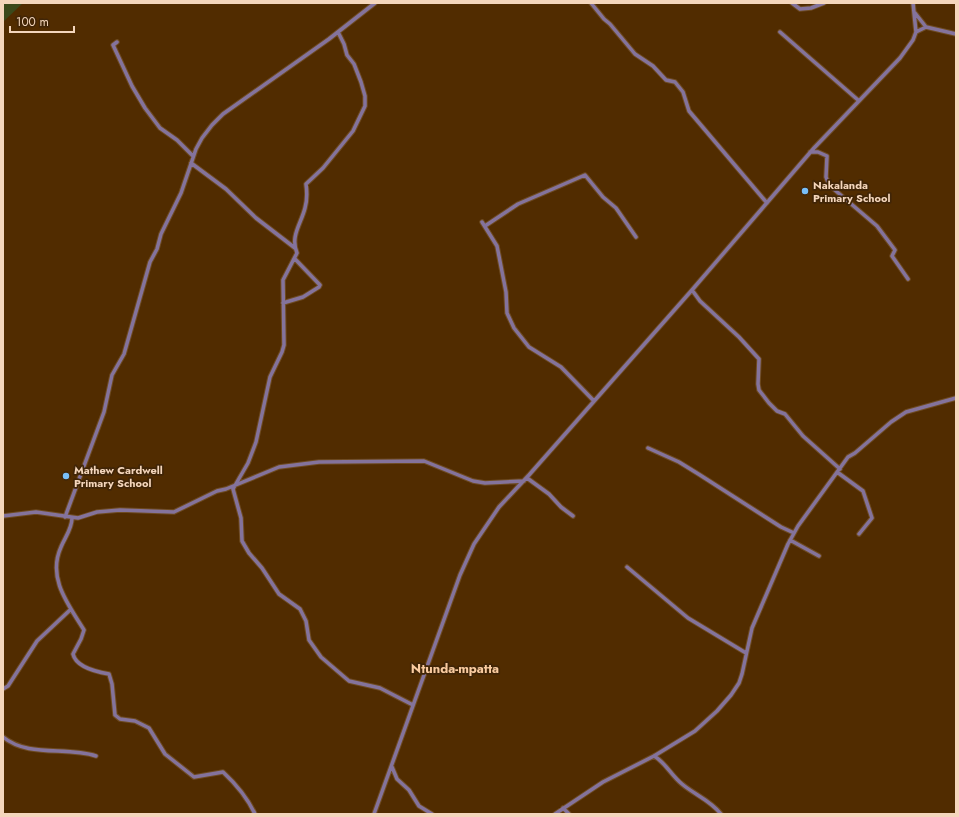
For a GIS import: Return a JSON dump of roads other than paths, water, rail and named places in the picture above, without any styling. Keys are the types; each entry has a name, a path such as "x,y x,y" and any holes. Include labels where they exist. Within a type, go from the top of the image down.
{"street":[{"path":"65,517 104,412 112,375 124,354 150,262 157,249 161,234 182,193 190,163 202,138 223,114 338,32 375,3"},
{"path":"592,3 635,54 653,66 666,80 675,82 683,92 689,111 767,202"},
{"path":"792,3 800,9 811,8 824,3"},
{"path":"374,814 460,575 474,544 499,507 692,290 810,152 858,100 900,58 913,40 916,32 913,3"},
{"path":"914,12 926,26 956,34"},
{"path":"916,32 926,26"},
{"path":"338,32 361,82 365,96 365,106 353,131 323,168 306,184 307,189 305,208 297,228 295,248 297,253 295,259 284,276 284,345 276,367 271,374 254,447 248,463 235,485 234,495 240,507 242,521 241,535 245,548 279,594 300,609 306,621 309,640 321,657 350,681 380,688 413,705"},
{"path":"780,32 858,100"},
{"path":"117,42 113,45 132,86 145,108 160,128 177,140 193,156"},
{"path":"810,152 818,152 827,156 826,177 829,185 865,215 887,238 895,250 892,256 908,279"},
{"path":"190,163 226,189 256,218 295,248"},
{"path":"485,226 518,204 585,175 603,197 616,208 636,237"},
{"path":"482,222 497,246 506,292 507,313 514,328 529,347 561,367 594,401"},
{"path":"283,303 303,297 320,285 295,259"},
{"path":"692,290 700,301 739,337 759,359 759,390 769,403 777,411 785,414 803,436 840,469"},
{"path":"555,814 603,782 654,756 695,731 717,711 739,683 752,628 790,540 848,457 855,453 891,422 906,412 956,398"},
{"path":"648,448 679,462 781,527 794,533"},
{"path":"3,516 36,512 78,518 97,512 120,510 174,512 217,491 279,467 319,462 356,463 367,461 391,463 428,462 473,481 485,483 498,484 525,479 549,494 561,507 573,516"},
{"path":"837,472 863,492 867,500 872,518 859,534"},
{"path":"72,518 69,531 61,546 56,562 57,577 70,610 84,630 82,639 74,654 74,657 84,666 109,674 112,684 115,715 120,719 135,721 148,728 165,754 194,777 223,772 248,798 255,814"},
{"path":"790,540 819,556"},
{"path":"627,567 688,618 746,653"},
{"path":"3,689 8,686 37,641 70,610"},
{"path":"3,736 33,750 74,751 96,756"},
{"path":"654,756 662,761 667,770 683,785 701,795 720,814"},
{"path":"392,767 397,779 409,790 419,806 432,814"},
{"path":"563,808 569,814"}],"place":[{"name":"Nakalanda Primary School","path":"805,191"},
{"name":"Mathew Cardwell Primary School","path":"66,476"}],"district":[{"name":"Ntunda-mpatta","path":"455,668"}]}
